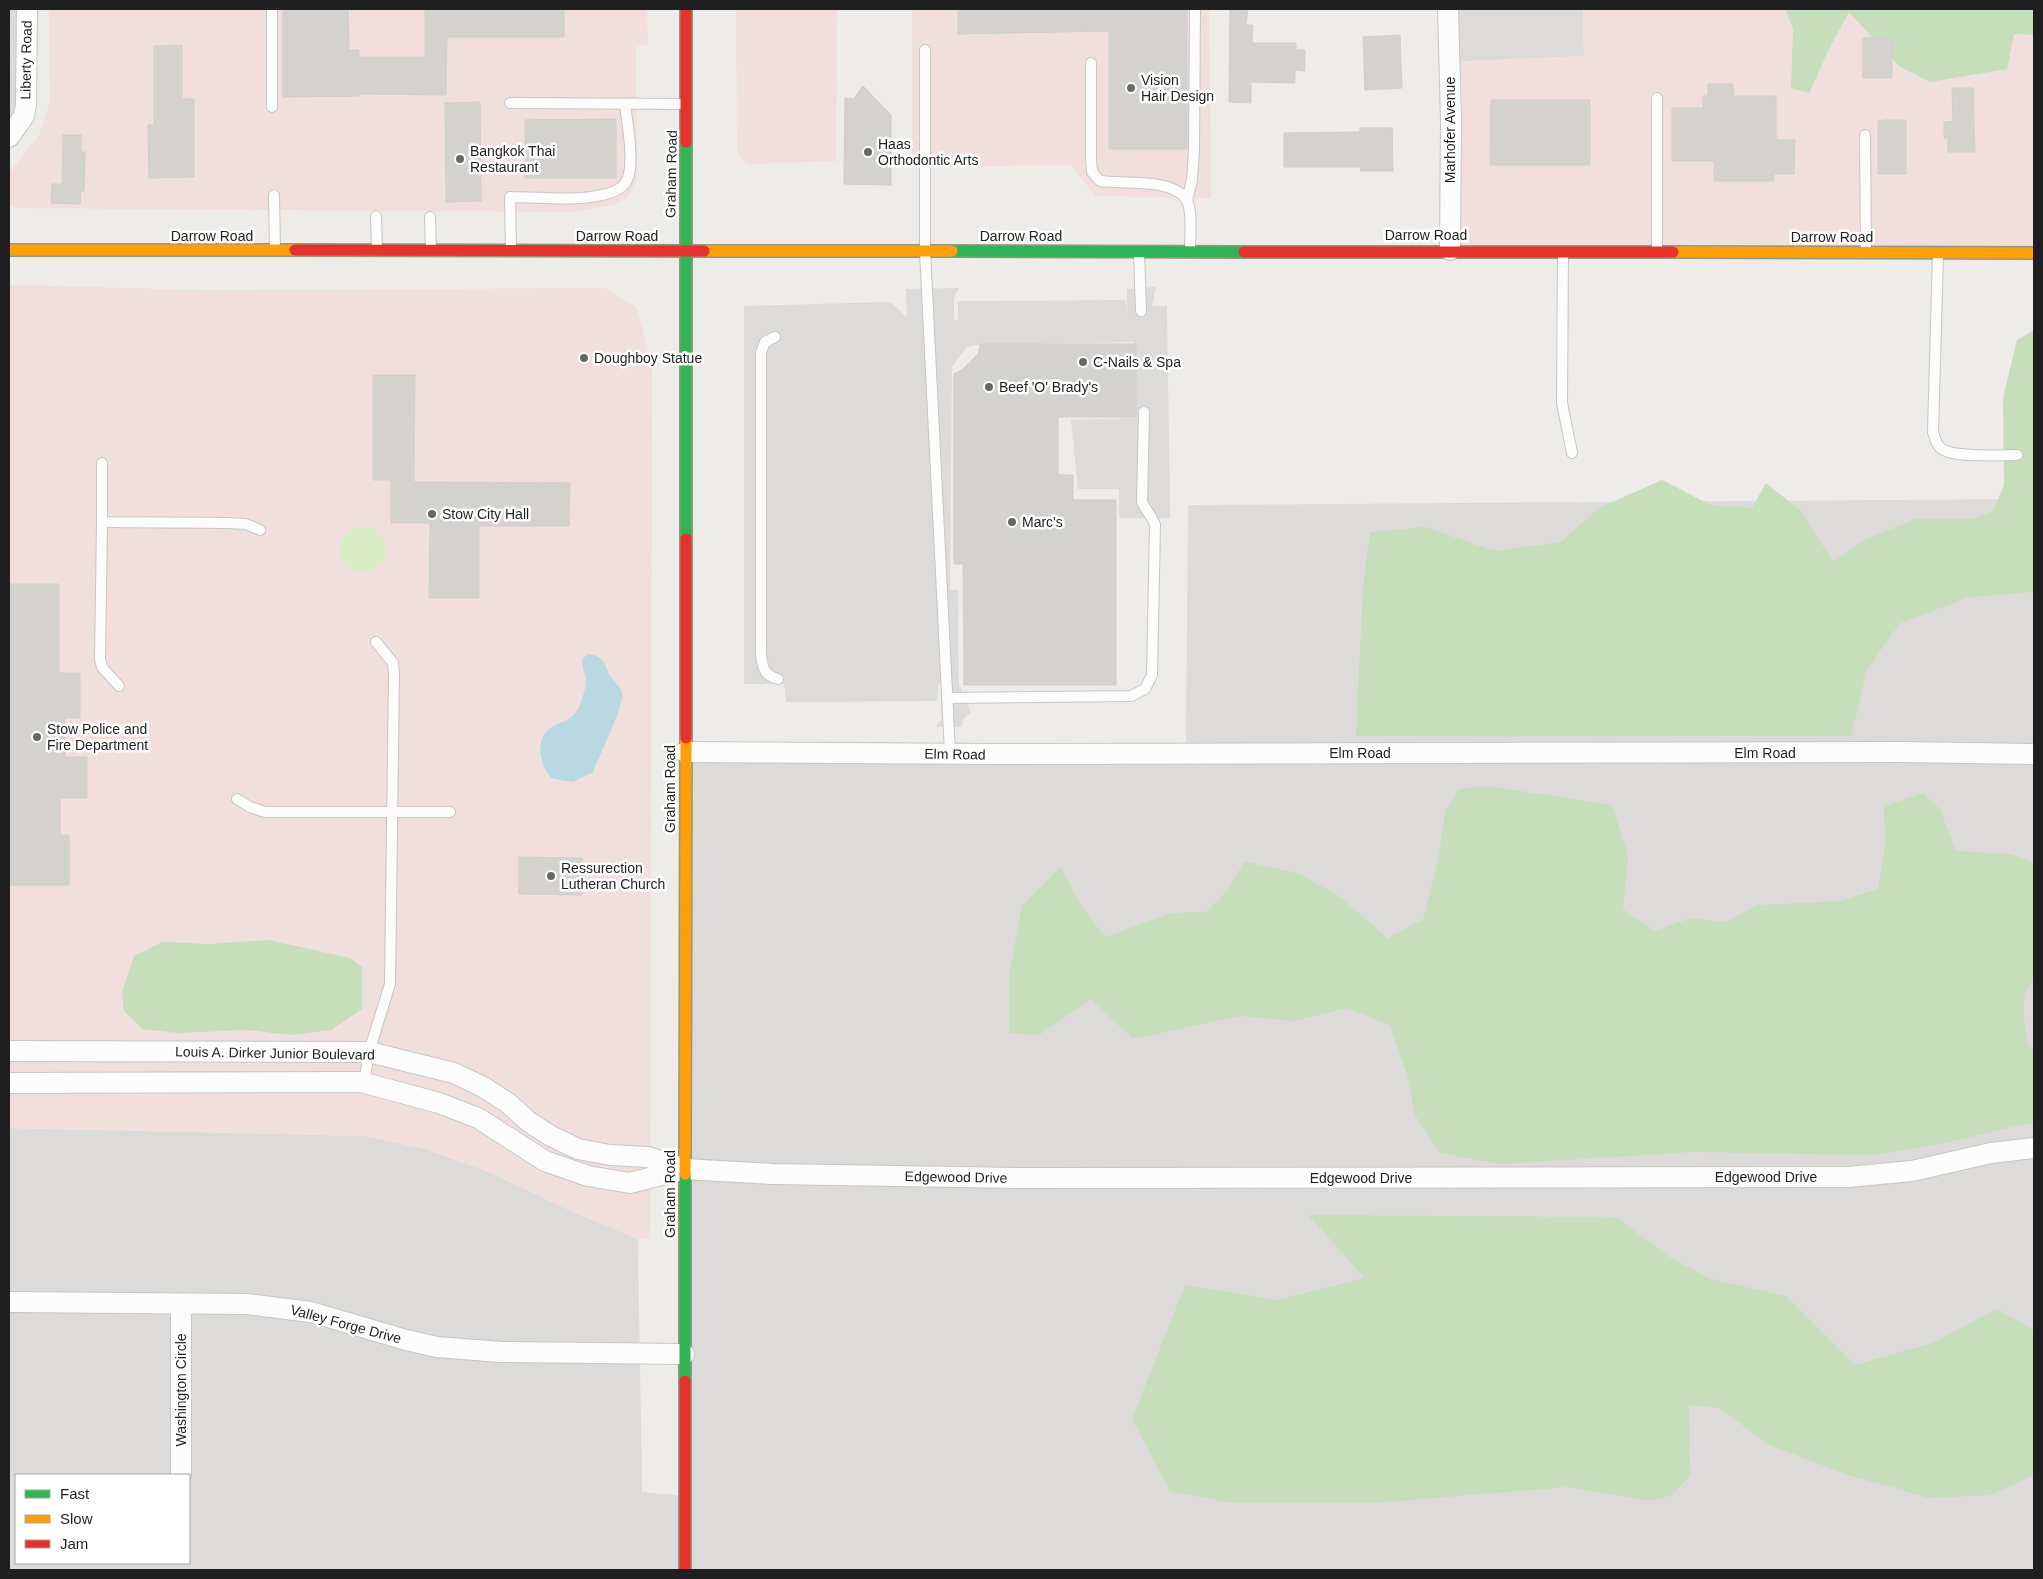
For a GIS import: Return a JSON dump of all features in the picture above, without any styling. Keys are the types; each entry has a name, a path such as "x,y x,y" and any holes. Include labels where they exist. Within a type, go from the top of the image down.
{"main road":[{"name":"Graham Road","path":"684,1570 686,9"},
{"name":"Darrow Road","path":"9,250 685,252 1450,250 2034,253"}],"street":[{"name":"Liberty Road","path":"9,137 24,116 26,104 27,9"},
{"name":"Marhofer Avenue","path":"1448,9 1450,250"},
{"name":"Elm Road","path":"685,752 1901,752 2034,754"},
{"name":"Louis A. Dirker Junior Boulevard","path":"9,1051 369,1052 454,1073 483,1086 508,1103 529,1122 551,1136 578,1148 610,1156 648,1157 685,1169"},
{"name":"Louis A. Dirker Junior Boulevard","path":"9,1083 364,1083 439,1103 478,1118 545,1161 588,1176 630,1183 685,1169"},
{"name":"Edgewood Drive","path":"685,1169 773,1174 1022,1178 1848,1177 1912,1171 1991,1153 2034,1148"},
{"name":"Valley Forge Drive","path":"9,1302 247,1304 311,1312 406,1340 437,1347 501,1352 684,1354"},
{"name":"Washington Circle","path":"181,1304 181,1474"}],"lane":[{"path":"272,9 272,107"},
{"path":"1190,251 1190,215 1187,200 1192,180 1194,152 1195,9"},
{"path":"925,50 925,251 950,753"},
{"path":"1091,62 1090,141 1092,172 1100,181 1158,184 1176,191 1187,200"},
{"path":"1657,98 1657,251"},
{"path":"510,103 687,104"},
{"path":"511,251 510,197 596,196 615,193 623,188 628,178 630,162 625,104"},
{"path":"1865,135 1866,252"},
{"path":"274,195 275,251"},
{"path":"376,216 377,251"},
{"path":"430,217 431,251"},
{"path":"1139,251 1142,311"},
{"path":"1563,251 1562,403 1572,453"},
{"path":"1938,253 1933,432 1936,441 1941,449 1954,453 2017,455"},
{"path":"775,336 765,342 761,352 760,652 763,670 769,677 778,679"},
{"path":"947,698 1131,696 1144,689 1149,683 1152,675 1155,525 1153,517 1146,510 1142,502 1144,412"},
{"path":"102,463 100,659 102,667 119,686"},
{"path":"102,522 227,523 246,524 260,530"},
{"path":"364,1083 369,1052 390,984 394,674 393,663 376,642"},
{"path":"236,799 250,807 265,812 450,812"}],"shaded area":[{"path":"9,9 27,9 28,75 9,137"},
{"path":"49,9 647,9 648,45 636,47 637,178 628,197 613,205 573,212 18,208 9,204 9,173 39,135 50,102"},
{"path":"736,9 1209,9 1211,198 1095,196 1071,165 912,167 912,10 837,10 836,161 748,164 737,155"},
{"path":"1448,9 1583,9 1584,56 1449,62"},
{"path":"1583,9 2034,9 2034,253 1447,259 1449,62 1584,56"},
{"path":"9,285 206,290 605,288 637,308 652,366 650,1239 638,1239 573,1212 489,1172 425,1149 366,1136 9,1128"},
{"path":"1156,287 1152,306 1167,306 1170,518 1119,518 1119,489 1078,489 1071,420 1134,418 1134,342 976,345 966,348 952,367 950,590 958,590 959,685 971,713 964,718 962,727 936,727 941,720 941,683 938,684 937,701 786,702 784,684 744,684 744,306 890,302 907,317 906,289 959,288 954,297 954,319 956,320 958,319 958,301 1126,300 1127,319 1127,289"},
{"path":"2034,499 2034,1570 9,1570 9,1128 366,1136 425,1149 489,1172 573,1212 638,1239 642,1492 684,1496 685,752 1186,752 1188,505"}],"green space":[{"path":"1785,9 2034,9 2034,35 2014,34 2007,69 1930,82 1899,66 1849,12 1829,49 1809,93 1791,88 1793,28"},
{"path":"2034,330 2034,592 1969,597 1899,624 1867,670 1851,736 1356,736 1363,587 1370,532 1424,527 1495,551 1561,542 1599,508 1662,480 1711,505 1752,508 1766,483 1801,511 1833,562 1865,540 1915,519 1973,519 1993,511 2004,485 2003,398 2017,340"},
{"path":"358,526 368,526 382,536 386,549 382,562 376,568 368,572 358,572 344,562 340,554 340,544 350,530"},
{"path":"1488,786 1612,805 1628,855 1623,909 1654,931 1691,918 1727,922 1757,905 1840,901 1878,889 1885,848 1884,806 1923,793 1940,809 1956,851 2011,854 2034,863 2034,981 2025,995 2024,1012 2029,1047 2034,1048 2034,1122 1941,1144 1875,1155 1694,1152 1500,1164 1440,1153 1415,1115 1407,1075 1390,1025 1347,1008 1294,1021 1240,1016 1133,1039 1091,999 1039,1035 1009,1033 1009,975 1022,906 1060,867 1081,905 1105,937 1171,913 1206,912 1228,890 1244,861 1301,874 1343,899 1387,938 1423,919 1438,862 1445,811 1459,789"},
{"path":"269,940 350,958 362,967 362,1009 331,1030 290,1035 247,1030 178,1033 142,1029 124,1011 122,992 134,956 163,942 209,944"},
{"path":"1308,1215 1616,1217 1671,1258 1711,1279 1786,1296 1855,1365 1933,1343 1997,1309 2034,1330 2034,1475 1991,1495 1929,1498 1845,1474 1767,1444 1720,1408 1689,1405 1690,1476 1672,1495 1650,1501 1568,1487 1374,1503 1232,1503 1170,1491 1132,1419 1185,1285 1277,1300 1365,1278"}],"water":[{"path":"589,654 597,657 606,666 610,676 620,688 622,699 592,773 572,782 551,778 542,760 540,747 542,740 544,734 549,729 569,719 579,707 586,684 582,664 583,658"}],"building":[{"path":"283,9 348,9 349,50 359,50 359,57 425,57 425,9 564,9 564,37 447,37 446,95 359,94 359,96 283,97"},
{"path":"958,9 1187,9 1187,149 1109,149 1109,31 958,34"},
{"path":"1230,9 1248,9 1246,25 1253,25 1252,43 1296,43 1296,50 1305,50 1305,71 1295,70 1295,83 1251,82 1251,103 1229,102"},
{"path":"1400,35 1402,88 1365,90 1363,37"},
{"path":"1863,38 1892,38 1892,78 1863,78"},
{"path":"182,45 182,99 194,99 194,177 149,178 148,125 154,125 154,46"},
{"path":"1708,84 1733,84 1733,96 1776,96 1776,140 1795,140 1794,174 1774,174 1774,181 1714,181 1714,161 1672,161 1672,108 1703,108 1703,96 1708,96"},
{"name":"Haas Orthodontic Arts","path":"863,86 891,115 891,185 844,184 845,98 854,99"},
{"path":"1952,88 1973,88 1975,152 1948,152 1948,138 1944,138 1944,122 1953,121"},
{"path":"1491,100 1590,100 1590,165 1490,165"},
{"path":"480,102 481,201 446,202 445,103"},
{"path":"616,119 616,178 525,178 525,120"},
{"path":"1906,120 1906,174 1878,174 1878,121"},
{"path":"1360,128 1392,128 1393,171 1361,171 1360,167 1284,167 1284,133 1360,132"},
{"path":"63,135 81,135 81,152 85,152 84,191 81,191 80,204 51,203 52,184 62,184"},
{"path":"980,344 1136,344 1136,417 1058,417 1058,475 1073,475 1073,500 1116,500 1116,685 964,685 963,564 954,564 954,374 963,369 978,354"},
{"path":"373,375 415,375 414,482 570,483 569,526 479,526 479,598 429,598 430,523 391,523 391,480 373,480"},
{"name":"Stow Police and Fire Department","path":"9,584 59,584 59,673 80,673 80,718 65,718 65,757 87,757 87,798 60,798 60,835 69,835 69,885 9,885"},
{"name":"Ressurection Lutheran Church","path":"519,857 582,858 582,895 519,894"}],"traffic: fast":[{"path":"686,142 686,539"},
{"path":"952,251 1244,252"},
{"path":"685,1174 685,1381"}],"traffic: slow":[{"path":"9,250 295,250"},
{"path":"704,251 952,251"},
{"path":"1673,252 2034,253"},
{"path":"685,1174 686,738"}],"traffic: jam":[{"path":"686,9 686,142"},
{"path":"295,250 704,251"},
{"path":"1244,252 1673,252"},
{"path":"686,539 686,738"},
{"path":"685,1381 685,1570"}],"place":[{"name":"Vision Hair Design","path":"1131,88"},
{"name":"Haas Orthodontic Arts","path":"868,152"},
{"name":"Bangkok Thai Restaurant","path":"460,159"},
{"name":"Doughboy Statue","path":"584,358"},
{"name":"C-Nails & Spa","path":"1083,362"},
{"name":"Beef 'O' Brady's","path":"989,387"},
{"name":"Stow City Hall","path":"432,514"},
{"name":"Marc's","path":"1012,522"},
{"name":"Stow Police and Fire Department","path":"37,737"},
{"name":"Ressurection Lutheran Church","path":"551,876"}]}
